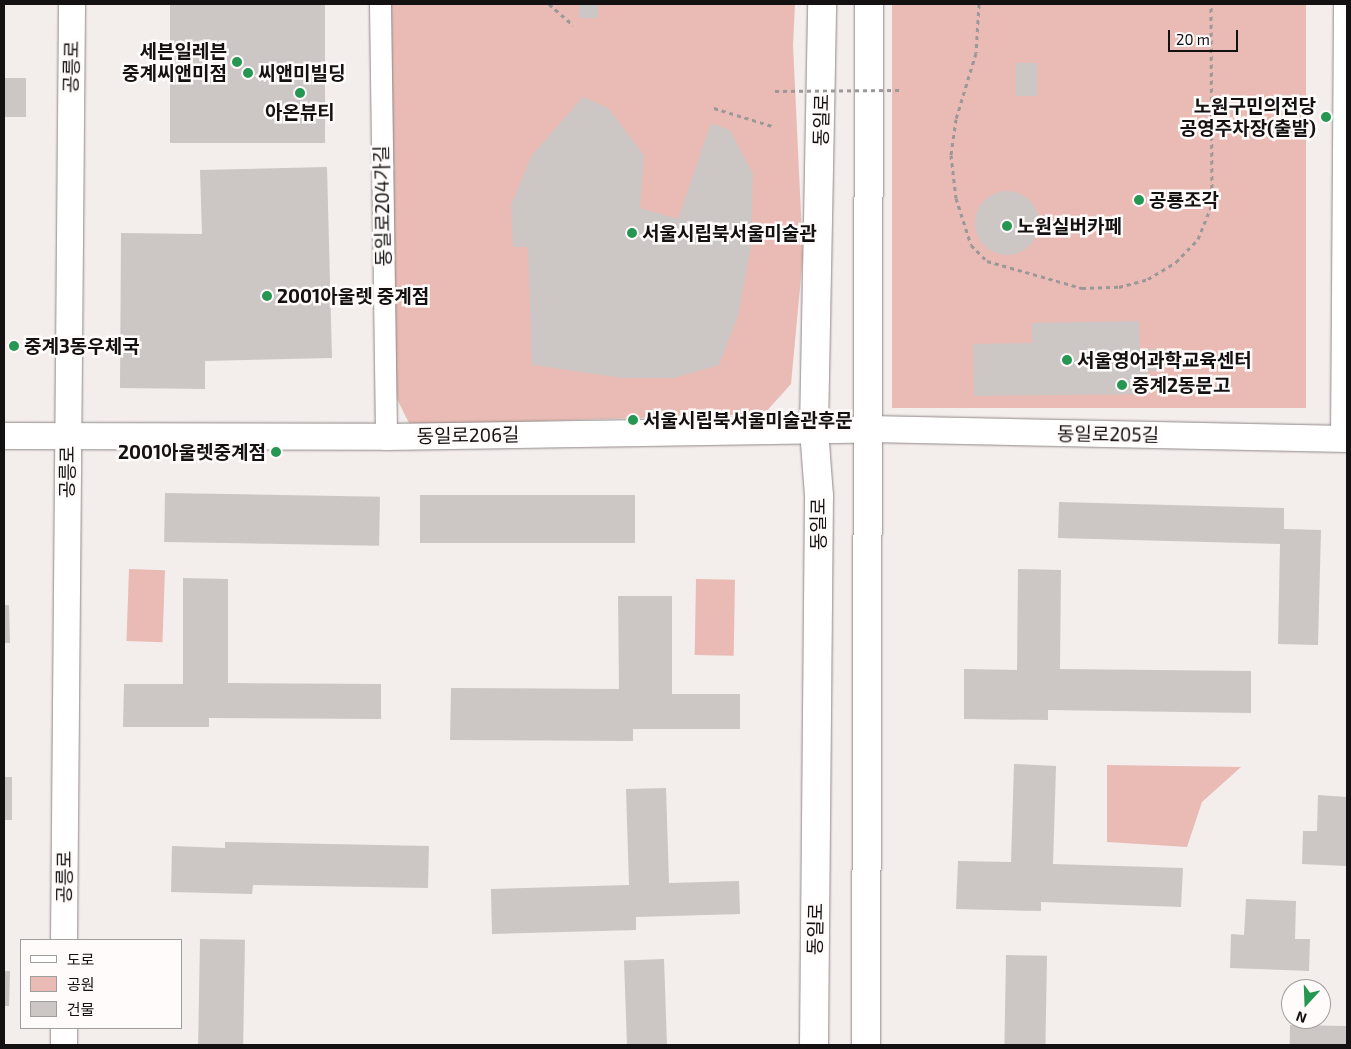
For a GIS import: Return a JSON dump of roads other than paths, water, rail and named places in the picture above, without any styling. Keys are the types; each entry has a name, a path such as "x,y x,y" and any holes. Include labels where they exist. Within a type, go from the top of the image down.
{"main road":[{"name":"동일로","path":"814,1045 819,496 814,429 822,4"},
{"path":"866,1045 869,429 865,370 869,4"}],"street":[{"name":"공릉로","path":"64,939 72,4"},
{"name":"동일로204가길","path":"380,4 386,437"},
{"path":"1344,4 1344,439"},
{"name":"동일로206길","path":"4,436 386,437 869,429"},
{"name":"동일로205길","path":"869,429 1344,439"},
{"path":"64,1029 64,1045"}],"place":[{"name":"세븐일레븐 중계씨앤미점","path":"237,62"},
{"name":"씨앤미빌딩","path":"248,73"},
{"name":"아온뷰티","path":"300,93"},
{"name":"노원구민의전당 공영주차장(출발)","path":"1326,117"},
{"name":"공룡조각","path":"1139,200"},
{"name":"노원실버카페","path":"1007,226"},
{"name":"서울시립북서울미술관","path":"632,233"},
{"name":"2001아울렛 중계점","path":"267,296"},
{"name":"중계3동우체국","path":"14,346"},
{"name":"서울영어과학교육센터","path":"1067,360"},
{"name":"중계2동문고","path":"1122,385"},
{"name":"서울시립북서울미술관후문","path":"633,420"},
{"name":"2001아울렛중계점","path":"276,452"}]}
